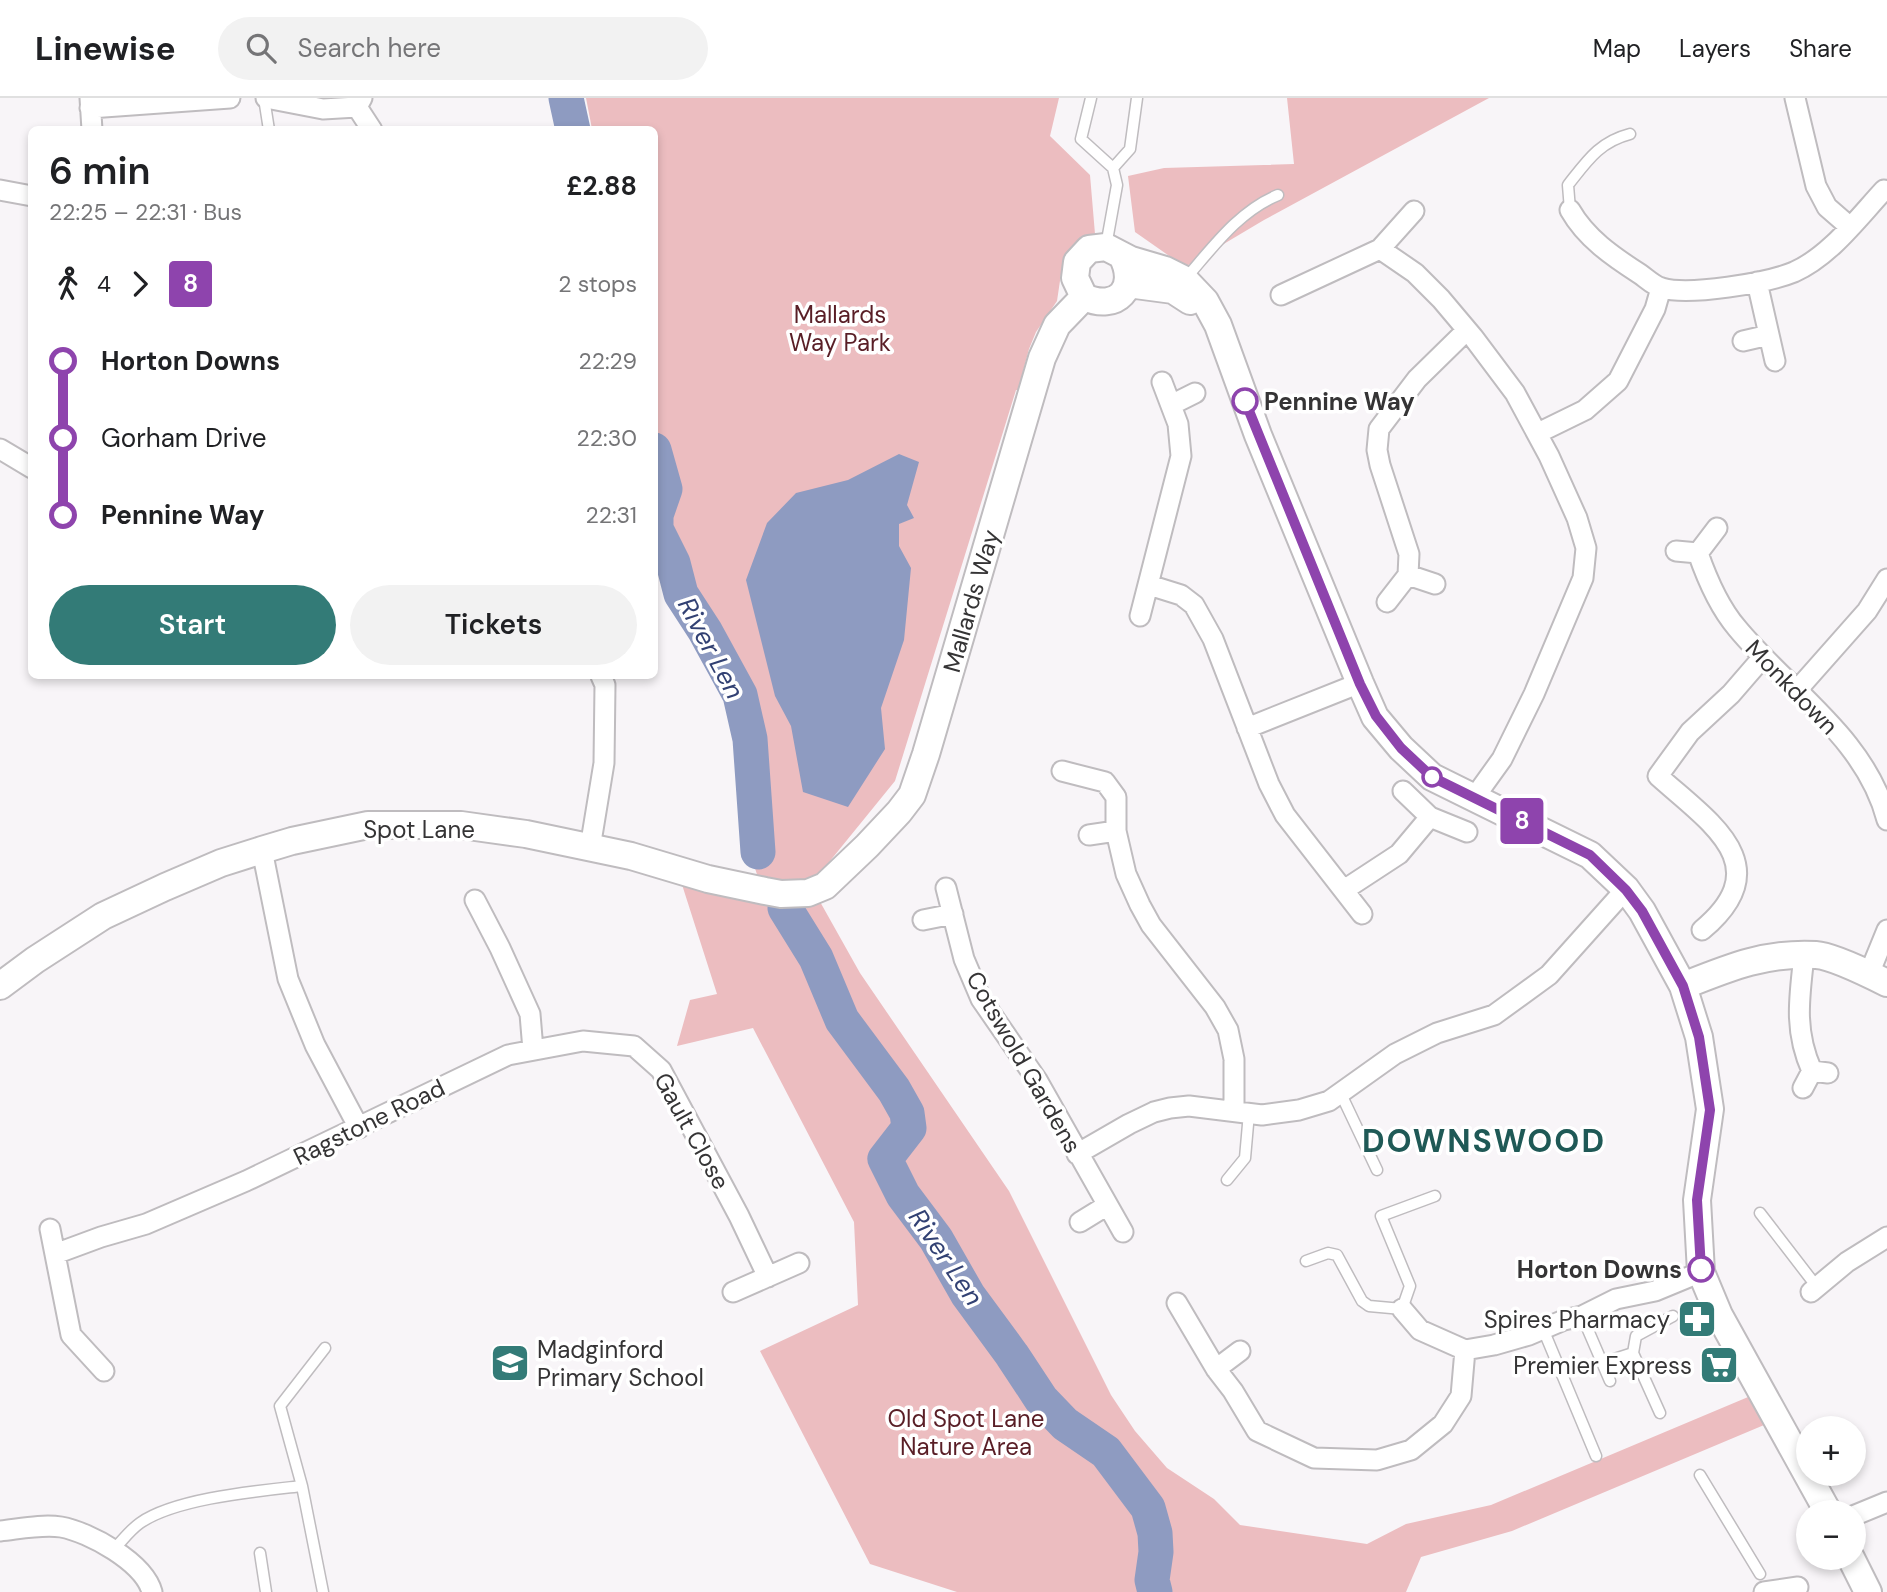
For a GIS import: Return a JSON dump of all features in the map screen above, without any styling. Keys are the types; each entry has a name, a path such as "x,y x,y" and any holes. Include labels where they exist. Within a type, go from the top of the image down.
{"street":[{"path":"92,126 90,103 230,98"},
{"path":"265,98 323,109 360,103 370,126"},
{"path":"1795,98 1816,186 1827,207 1850,226"},
{"path":"0,190 28,195"},
{"path":"1570,210 1589,236 1609,254 1661,288 1708,289 1757,282 1794,271 1825,251 1884,190"},
{"path":"1280,295 1380,249 1414,211"},
{"path":"1114,251 1129,269 1128,284 1122,295 1115,300 1094,302 1084,297 1075,278 1077,262 1089,249 1114,251 1165,270 1185,280 1205,301 1218,325 1253,422 1360,684 1376,716 1401,748 1432,777 1590,855 1626,890 1642,911 1683,986 1699,1037 1710,1110 1697,1200 1701,1272 1719,1315 1821,1500"},
{"path":"1380,249 1415,273 1466,330 1515,393 1538,433 1577,518 1586,548 1583,578 1534,694 1502,759 1474,798"},
{"path":"1757,282 1775,361"},
{"path":"1128,284 1173,290 1218,325"},
{"path":"1538,433 1585,410 1618,381 1655,309 1661,288"},
{"name":"Mallards Way","path":"825,886 867,846 912,795 1042,358 1056,326 1084,297"},
{"path":"1387,601 1408,575 1409,554 1387,492 1377,450 1379,429 1417,379 1466,330"},
{"path":"1743,341 1769,335"},
{"path":"1140,616 1181,456 1178,424 1162,382"},
{"path":"1172,404 1195,393"},
{"path":"0,449 28,466"},
{"path":"1676,551 1698,553 1717,528"},
{"name":"Monkdown","path":"1698,553 1707,578 1735,626 1841,737 1868,774 1887,820"},
{"path":"1408,575 1434,584"},
{"path":"1798,689 1867,611 1887,579"},
{"path":"1149,585 1181,594 1194,605 1213,639 1269,784 1285,815 1362,914"},
{"path":"1702,930 1723,911 1735,888 1737,871 1734,856 1726,838 1651,771 1731,694 1763,657"},
{"path":"590,848 604,763 605,685 602,679"},
{"path":"1247,728 1360,684"},
{"path":"1062,771 1105,782 1116,797 1116,831 1126,873 1145,915 1215,1007 1228,1030 1242,1111"},
{"path":"1403,791 1430,817 1467,832"},
{"path":"1344,890 1399,854 1430,817"},
{"name":"Spot Lane","path":"0,986 103,916 221,863 292,841 368,825 461,825 526,834 631,856 708,878 781,894 808,893 825,886"},
{"path":"1089,835 1116,831"},
{"path":"262,850 288,979 315,1045 359,1128"},
{"name":"Cotswold Gardens","path":"947,888 964,960 981,999 1037,1080 1123,1233"},
{"path":"1077,1154 1154,1112 1189,1106 1262,1115 1299,1110 1329,1101 1395,1054 1437,1033 1494,1015 1549,975 1626,890"},
{"path":"475,900 530,1014 533,1050"},
{"path":"923,920 953,914"},
{"path":"1683,986 1752,960 1817,955 1878,978 1887,930"},
{"path":"1804,956 1798,1017 1804,1052 1814,1078"},
{"name":"Gault Close","path":"533,1050 583,1041 634,1046 661,1070 739,1216 768,1277"},
{"name":"Ragstone Road","path":"55,1254 146,1224 246,1181 509,1055 533,1050"},
{"path":"1080,1222 1107,1206"},
{"path":"50,1229 71,1335 104,1371"},
{"path":"1814,1289 1847,1262 1887,1237"},
{"path":"733,1292 799,1263"},
{"path":"1402,1309 1420,1330 1465,1350 1494,1345 1543,1329 1582,1316 1616,1299 1655,1291 1701,1272"},
{"path":"1177,1303 1256,1431 1314,1458 1377,1460 1411,1450 1443,1424 1461,1396 1465,1350"},
{"path":"1216,1370 1240,1351"},
{"path":"1866,1511 1887,1502"},
{"path":"0,1531 59,1527 86,1534 131,1564 150,1584 152,1592"},
{"path":"1857,1570 1868,1592"},
{"path":"1762,1586 1798,1587"}],"lane":[{"path":"265,98 268,126"},
{"path":"1091,98 1081,139 1113,168 1117,185 1114,251"},
{"path":"1113,168 1130,149 1137,98"},
{"path":"1570,210 1568,185 1610,139 1630,134"},
{"path":"1185,280 1226,232 1261,202 1278,195"},
{"path":"1340,1092 1377,1170"},
{"path":"1227,1180 1245,1158 1242,1111"},
{"path":"1306,1261 1328,1253 1336,1255 1362,1301 1369,1306 1402,1309 1410,1286 1381,1216 1435,1196"},
{"path":"1760,1213 1814,1289"},
{"path":"1582,1316 1610,1381"},
{"path":"1660,1413 1633,1353 1636,1336 1673,1316"},
{"path":"1543,1329 1596,1456"},
{"path":"323,1592 302,1486 281,1406 325,1348"},
{"path":"1602,1363 1633,1353"},
{"path":"1700,1475 1762,1586"},
{"path":"113,1550 139,1524 165,1510 245,1492 302,1486"},
{"path":"260,1553 266,1592"}],"green space":[{"path":"586,98 1059,98 1050,136 1090,175 1095,234 1066,261 1057,301 1036,332 1029,349 895,781 821,872 791,887 814,891 860,973 1009,1191 1111,1395 1135,1431 1167,1468 1214,1499 1240,1525 1367,1544 1406,1524 1491,1505 1760,1392 1776,1420 1512,1531 1421,1557 1406,1592 957,1592 870,1564 760,1351 858,1305 854,1222 753,1028 677,1046 690,1000 717,994 677,869 759,881 750,852 745,766 738,718 726,687 684,615 658,559 658,126 591,126"},
{"path":"1287,98 1489,98 1264,220 1185,267 1135,232 1128,176 1164,168 1294,164"}],"water":[{"path":"899,454 919,462 907,505 914,518 899,524 899,546 911,568 904,640 881,708 885,749 848,807 803,792 791,726 775,696 746,580 767,523 796,493 848,480"}],"waterway":[{"name":"River Len","path":"566,98 572,126"},
{"name":"River Len","path":"658,464 665,489 658,509"},
{"name":"River Len","path":"658,533 673,563 681,594 740,695 750,739 758,852"},
{"name":"River Len","path":"785,908 816,958 842,1020 894,1090 907,1113 909,1128 885,1159 903,1195 936,1239 968,1295 1041,1399 1065,1424 1106,1452 1148,1508 1155,1533 1156,1552 1152,1580 1155,1592"}],"bus line":[{"name":"8","path":"1245,401 1360,684 1376,716 1401,748 1432,777 1590,855 1626,890 1642,911 1683,986 1699,1037 1710,1110 1697,1200 1701,1269"}],"place":[{"name":"Pennine Way","path":"1245,401"},
{"name":"Horton Downs","path":"1701,1269"},
{"name":"Spires Pharmacy","path":"1697,1319"},
{"name":"Madginford Primary School","path":"510,1363"},
{"name":"Premier Express","path":"1719,1365"}],"district":[{"name":"DOWNSWOOD","path":"1484,1141"}],"park label":[{"name":"Mallards Way Park","path":"840,328"},
{"name":"Old Spot Lane Nature Area","path":"966,1432"}]}
